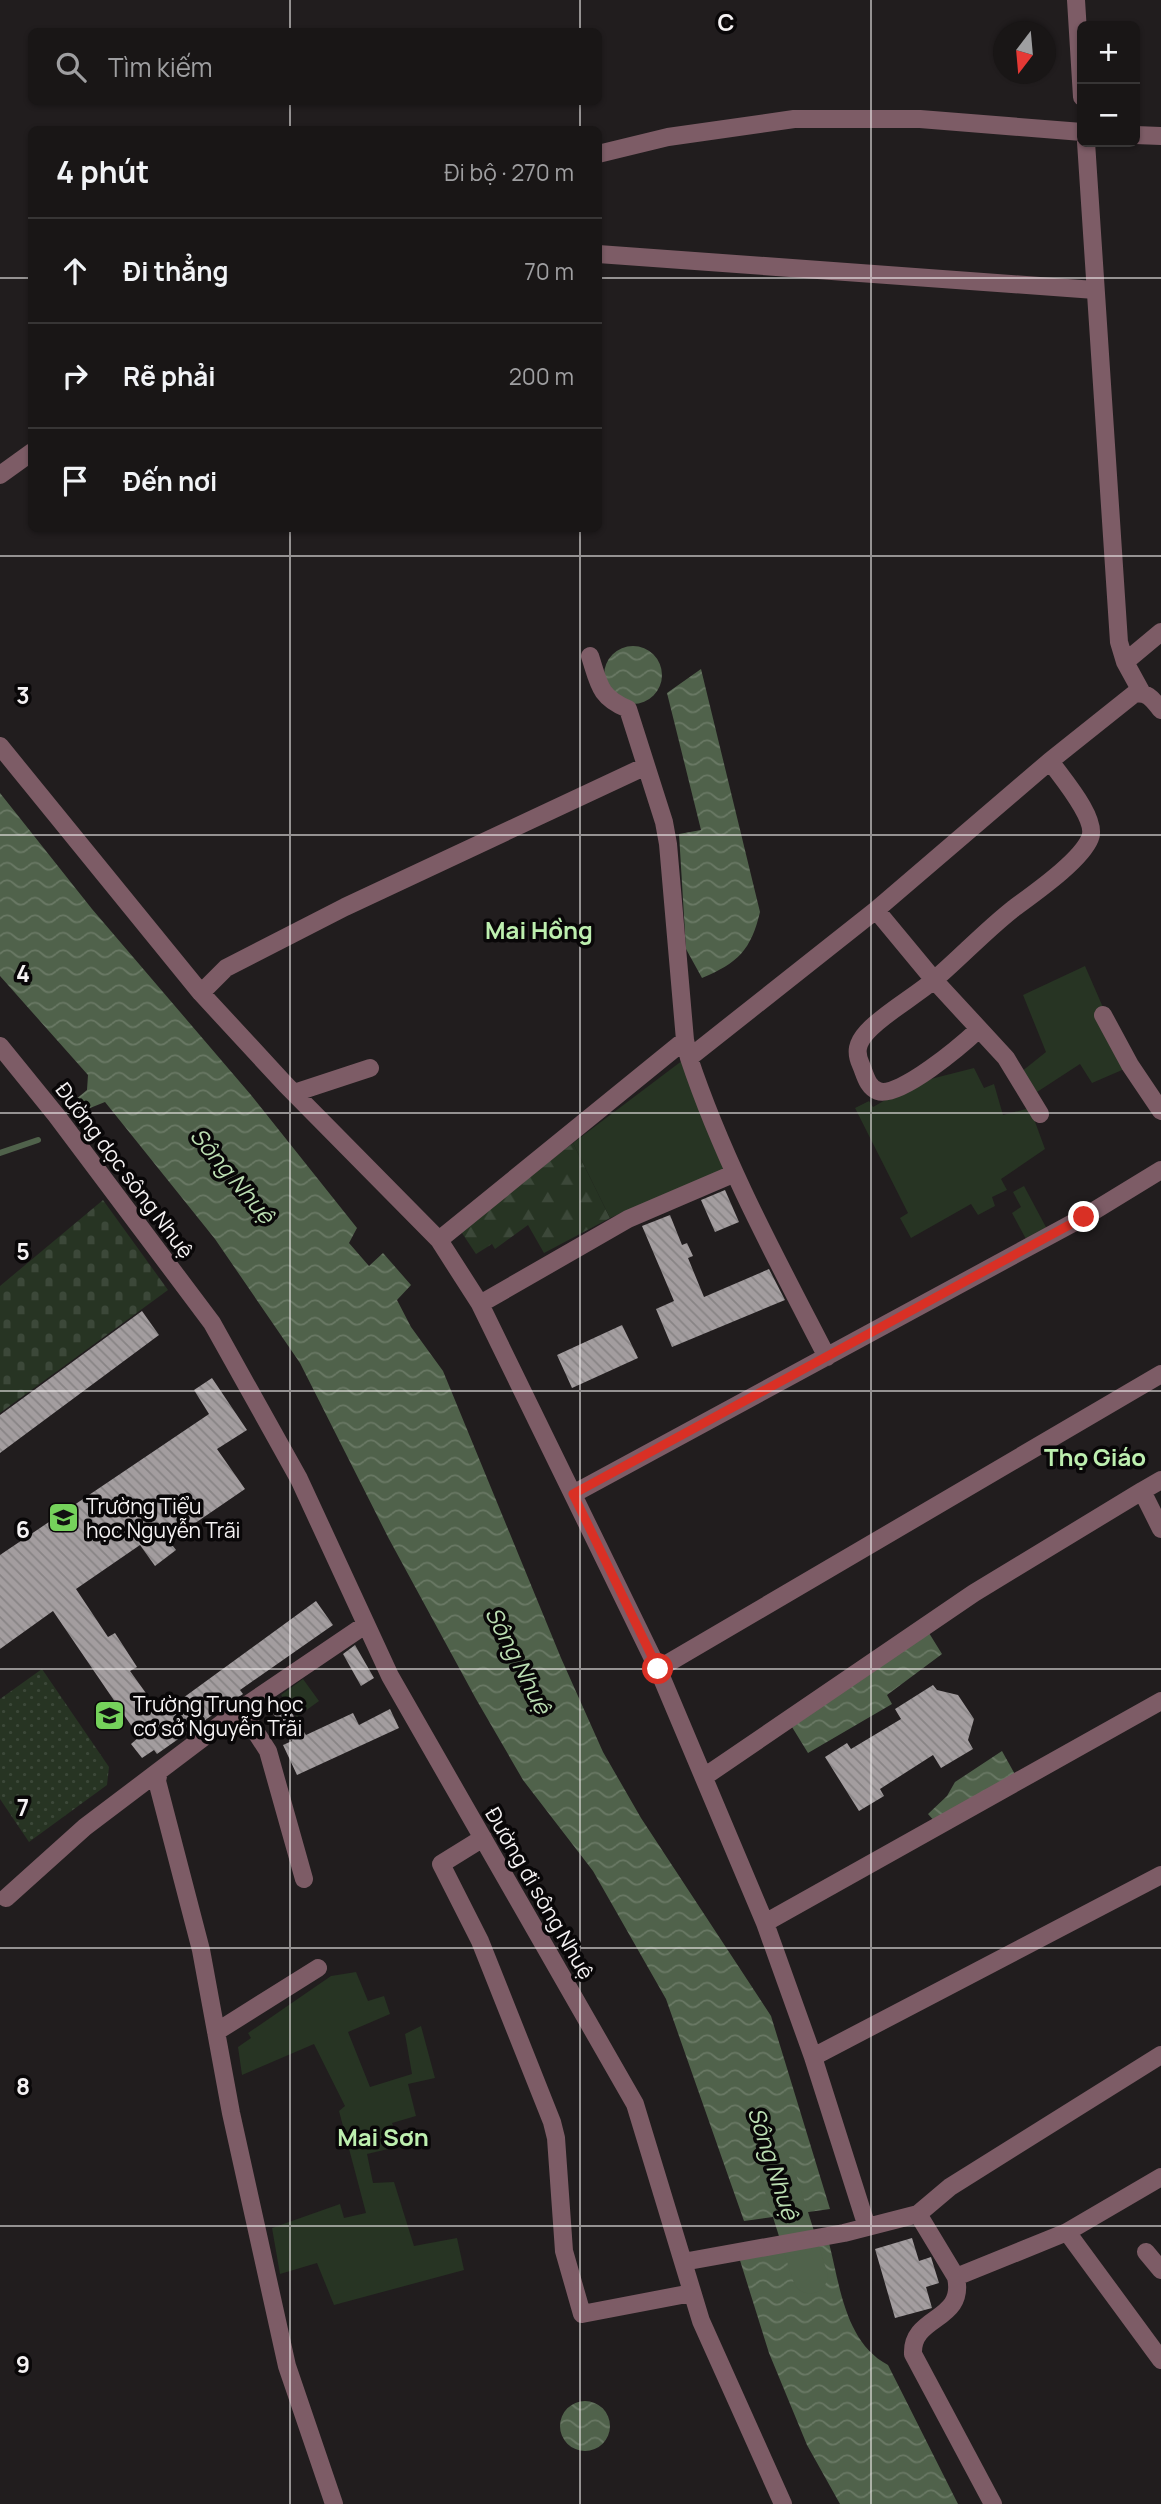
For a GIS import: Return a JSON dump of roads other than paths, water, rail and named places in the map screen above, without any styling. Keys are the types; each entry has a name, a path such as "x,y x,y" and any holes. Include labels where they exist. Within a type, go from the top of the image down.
{"street":[{"path":"1076,0 1081,84"},
{"path":"602,153 668,136 794,119 920,119 1077,132"},
{"path":"1140,135 1161,136"},
{"path":"1086,147 1119,642 1125,662 1142,692"},
{"path":"602,254 1095,290"},
{"path":"0,475 28,455"},
{"path":"1125,662 1161,632"},
{"path":"590,656 600,688 607,698 628,709 664,821 687,1049 707,1111 733,1174 827,1357"},
{"path":"439,1240 687,1049 876,910 1050,761 1134,694 1142,692 1149,695 1161,710"},
{"path":"0,746 201,993 294,1093 439,1240 480,1304 658,1669 704,1777 765,1923 813,2057 867,2227"},
{"path":"979,1029 948,1057 891,1092 878,1091 870,1086 856,1055 859,1041 870,1028 934,980 984,932 1054,877 1087,846 1092,835 1091,819 1050,761"},
{"path":"201,993 226,968 345,907 646,766"},
{"path":"876,910 934,980 1006,1058 1040,1114"},
{"path":"1104,1015 1130,1065 1161,1111"},
{"name":"Đường dọc sông Nhuệ","path":"0,1046 56,1115 212,1323"},
{"path":"294,1093 370,1068"},
{"path":"573,1494 1084,1217 1161,1170"},
{"path":"480,1304 628,1219 733,1174"},
{"name":"Đường đi sông Nhuệ","path":"212,1323 299,1479 390,1676 635,2104 701,2320 783,2504"},
{"path":"658,1669 1161,1374"},
{"path":"704,1777 974,1593 1161,1480"},
{"path":"1142,1491 1161,1529"},
{"path":"6,1898 85,1827 241,1709 365,1625"},
{"path":"765,1923 1161,1701"},
{"path":"241,1709 268,1751 304,1880"},
{"path":"159,1771 157,1788 201,1950 231,2113 287,2366 334,2504"},
{"path":"483,1838 441,1864 480,1941 552,2122 556,2138 565,2251 582,2314 692,2293"},
{"path":"813,2057 1161,1875"},
{"path":"216,2032 317,1968"},
{"path":"683,2262 844,2233 918,2214 950,2187 1161,2055"},
{"path":"956,2277 1067,2232 1161,2177"},
{"path":"918,2214 956,2277 959,2289 953,2304 917,2334 913,2343 913,2354 993,2504"},
{"path":"1067,2232 1161,2360"},
{"path":"1146,2252 1161,2270"}],"water":[{"path":"627,646 639,646 654,654 662,669 662,681 654,696 639,704 627,704 612,696 604,681 604,669 612,654"},
{"path":"701,669 760,912 752,936 741,954 725,967 702,978 686,949 679,834 701,830 667,693"},
{"path":"0,793 92,909 251,1095 357,1228 349,1243 369,1266 383,1253 411,1285 397,1300 411,1327 443,1371 561,1658 603,1752 641,1818 771,2016 830,2209 744,2221 666,1999 593,1871 523,1780 476,1699 389,1539 300,1363 215,1239 105,1102 75,1114 69,1105 87,1090 88,1075 0,976"},
{"path":"929,1633 942,1654 887,1695 892,1704 808,1753 792,1727"},
{"path":"1002,1751 1017,1778 937,1824 928,1814 947,1796 955,1782"},
{"path":"829,2243 841,2294 853,2328 874,2355 888,2365 958,2504 840,2504 807,2445 769,2353 738,2254"},
{"path":"585,2401 602,2409 610,2426 602,2443 585,2451 568,2443 560,2426 568,2409"}],"waterway":[{"path":"0,1153 38,1140"},
{"name":"Sông Nhuệ","path":"776,2169 810,2276"}],"place":[{"name":"Trường Tiểu học Nguyễn Trãi","path":"63,1518"},
{"name":"Trường Trung học cơ sở Nguyễn Trãi","path":"110,1716"}],"district":[{"name":"Mai Hồng","path":"539,929"},
{"name":"Thọ Giáo","path":"1095,1456"},
{"name":"Mai Sơn","path":"383,2136"}]}
